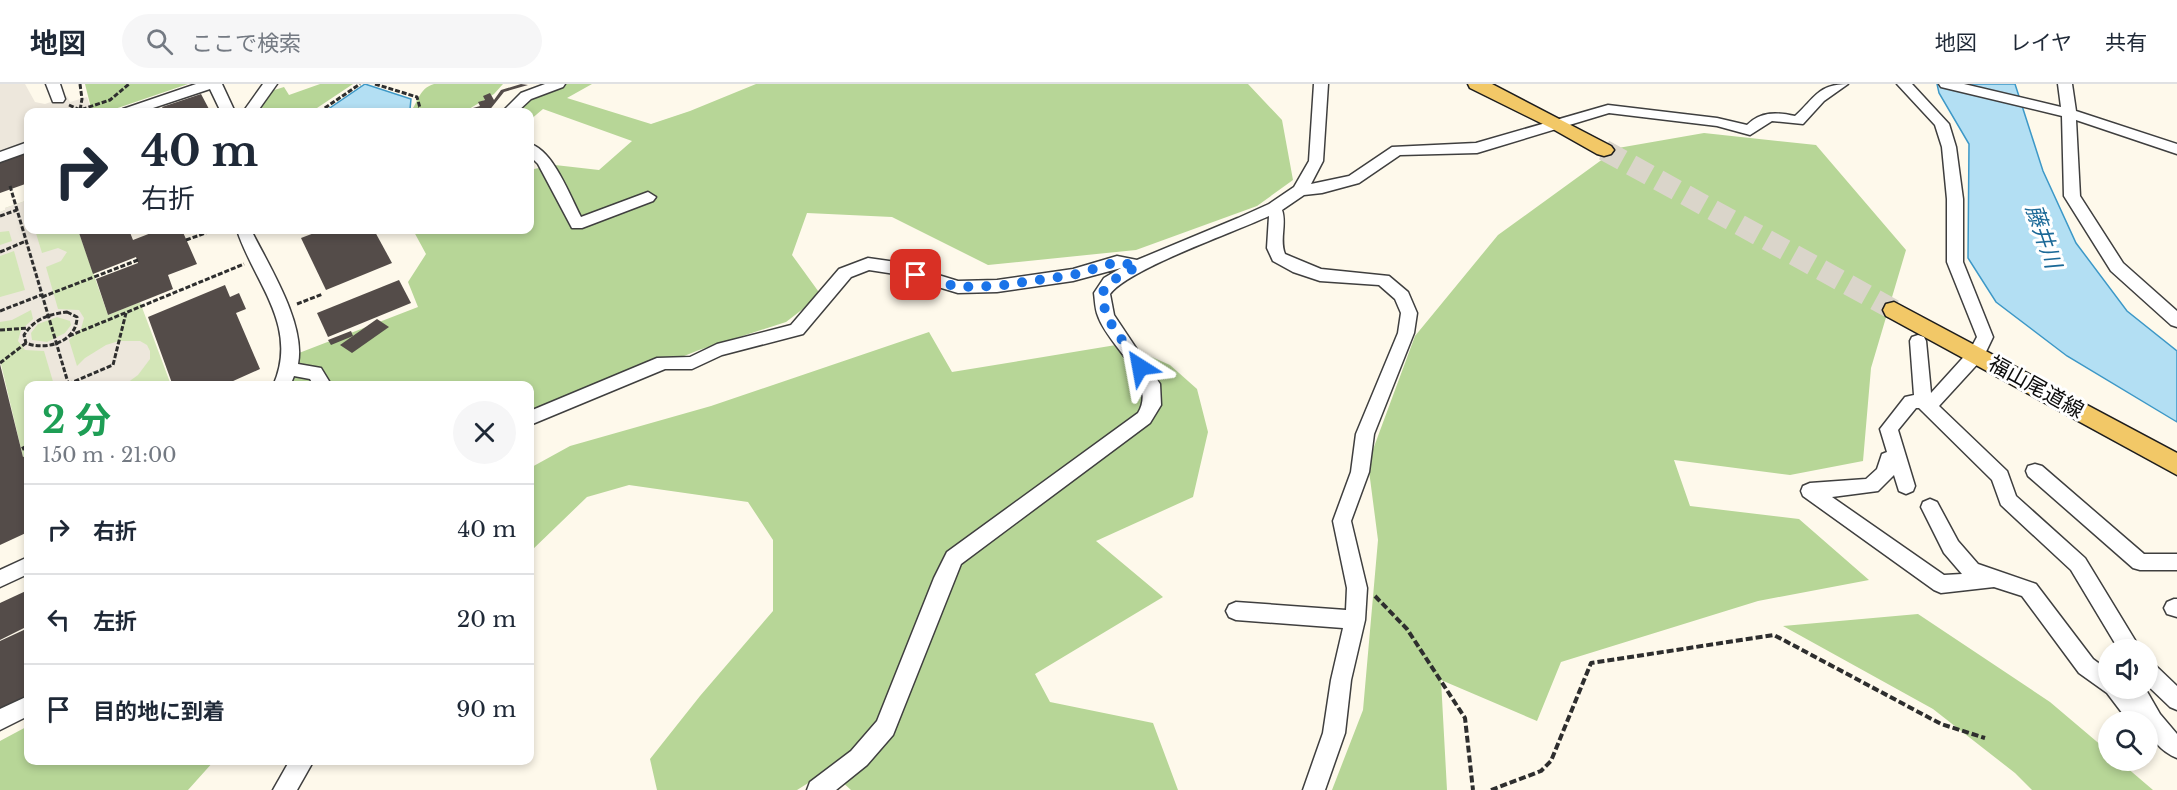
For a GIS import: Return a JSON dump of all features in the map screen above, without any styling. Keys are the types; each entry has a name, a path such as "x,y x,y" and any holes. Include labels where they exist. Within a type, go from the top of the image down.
{"main road":[{"path":"1477,84 1558,124 1604,150"},
{"name":"福山尾道線","path":"1894,310 2177,465"}],"street":[{"path":"53,84 58,99"},
{"path":"140,108 210,84"},
{"path":"215,84 226,108"},
{"path":"253,108 270,84"},
{"path":"513,108 526,96 558,84"},
{"path":"818,790 859,758 885,728 954,558 1137,424 1152,405 1151,384 1106,316 1102,293 1110,282 1138,266 1274,208 1300,190 1316,161 1321,84"},
{"path":"1300,190 1322,188 1354,180 1397,150 1478,148 1608,109 1717,122 1750,130 1765,117 1775,116 1798,121 1819,98 1840,84"},
{"path":"1946,84 2091,119 2177,149"},
{"path":"2065,84 2068,95 2072,196 2117,267 2177,321"},
{"path":"1905,86 1942,124 1949,147 1955,199 1955,262 1985,337 1977,354 1935,400 1911,402 1889,429 1906,486"},
{"path":"0,157 24,148"},
{"path":"534,152 544,161 577,224 648,197"},
{"path":"1274,208 1277,218 1275,248 1279,256 1299,268 1320,276 1383,280 1402,296 1409,313 1406,333 1365,434 1360,472 1342,521 1357,588 1355,620 1341,680 1334,733 1314,790"},
{"path":"246,234 280,311 291,345 289,369 283,381"},
{"path":"534,416 663,363 692,363 717,350 797,330 845,273 868,264 896,268 958,287 997,286 1073,275 1117,262 1138,266"},
{"path":"1918,341 1923,401 2000,476 2008,500 2078,564 2124,639"},
{"path":"289,369 315,373 321,381"},
{"path":"1898,458 1888,459 1886,472 1871,486 1810,491 1941,584 1994,579"},
{"path":"2035,471 2140,562 2177,562"},
{"path":"1930,507 1951,547 1971,570 2030,590 2086,666 2098,675"},
{"path":"0,579 24,568"},
{"path":"1236,611 1355,620"},
{"path":"2158,682 2177,700"},
{"path":"2140,699 2147,713 2173,745"},
{"path":"0,720 24,708"},
{"path":"2158,736 2173,745"},
{"path":"284,790 300,765"}],"path":[{"path":"80,84 80,108"},
{"path":"88,108 110,100 129,84"},
{"path":"325,108 360,84"},
{"path":"375,84 417,97 420,108"},
{"path":"10,186 67,381"},
{"path":"0,216 17,210"},
{"path":"186,240 203,234"},
{"path":"0,252 26,241"},
{"path":"0,311 138,260"},
{"path":"26,343 39,347 57,343 69,336 256,260"},
{"path":"280,311 323,294"},
{"path":"26,343 24,335 28,328 48,315 67,312 77,317 77,327 69,336"},
{"path":"77,381 113,365 126,313"},
{"path":"0,330 28,328"},
{"path":"0,363 26,343"},
{"path":"1357,588 1367,588 1407,629 1465,718 1473,790"},
{"path":"1491,790 1540,771 1551,761 1592,663 1774,635 1941,724 1985,738"}],"green space":[{"path":"85,84 188,84 118,108 91,108"},
{"path":"320,84 353,84 317,108 258,108 271,91 284,87 289,95"},
{"path":"434,84 503,84 494,94 471,108 413,108 422,92"},
{"path":"565,84 592,84 567,98 651,124 756,84 1248,84 1282,120 1293,180 1257,206 1136,250 988,265 892,217 807,213 792,255 821,295 786,322 699,350 534,416 534,381 289,381 299,353 418,307 408,282 426,254 415,234 534,234 534,169 555,165 599,170 632,141 543,109 534,117 534,108 518,108 529,98 550,93"},
{"path":"1704,133 1816,145 1906,250 1871,368 1863,461 1790,475 1674,460 1690,506 1799,519 1869,580 1758,601 1561,662 1537,721 1441,680 1447,790 1332,790 1363,710 1378,540 1368,463 1415,336 1498,235 1618,148"},
{"path":"24,201 24,234 79,234 108,315 140,302 170,381 24,381 23,457 0,360 0,212"},
{"path":"929,332 952,372 1122,344 1170,365 1197,389 1208,432 1193,497 1096,541 1163,597 1035,674 1050,702 1153,723 1178,790 851,790 829,770 797,790 657,790 650,759 700,696 773,611 773,540 748,502 629,485 587,497 534,548 534,466 570,446 711,406"},
{"path":"1918,614 2050,702 2098,743 2098,771 2131,771 2153,790 2032,790 2015,773 1933,709 1783,626"},
{"path":"24,728 24,765 210,765 188,790 0,790 0,741"}],"shaded area":[{"path":"0,84 25,84 35,102 45,104 67,96 70,102 87,97 91,108 24,108 24,153 0,162"},
{"path":"24,201 24,234 36,234 42,253 58,248 67,252 61,261 46,267 58,309 79,310 84,318 81,329 69,340 77,366 106,345 119,341 140,341 147,345 150,359 138,375 129,381 53,381 44,351 25,350 18,341 21,330 33,319 31,310 12,320 0,322 0,297 25,290 14,251 0,256 0,245 12,241 9,231 0,232 0,212 5,208","holes":["57,317 70,321 71,325 65,333 47,342 32,340 31,333 38,324"]}],"water":[{"path":"365,84 411,99 410,108 330,108"},
{"name":"藤井川","path":"1937,84 2015,84 2043,171 2076,243 2127,311 2177,351 2177,422 2067,356 1996,302 1968,258 1969,144 1939,93"}],"building":[{"path":"521,84 528,85 504,92 491,108 473,108 480,106 478,102 485,100 483,96 490,93 494,100 501,90"},
{"path":"201,94 208,108 163,108"},
{"path":"24,153 24,184 0,193 0,162"},
{"path":"79,234 131,234 133,240 148,234 184,234 197,264 168,275 173,289 108,315 96,279 138,263 136,257 93,274"},
{"path":"312,234 376,234 392,263 326,290 301,238"},
{"path":"399,280 411,303 328,337 317,313"},
{"path":"225,285 230,297 239,293 246,309 236,313 260,369 233,381 171,381 148,317"},
{"path":"377,319 389,327 352,353 340,345"},
{"path":"351,331 353,336 331,345 328,340"},
{"path":"0,364 24,457 24,534 0,545"},
{"path":"24,592 24,628 0,640 0,603"},
{"path":"24,630 24,706 0,718 0,641"}],"tunnel":[{"path":"1604,150 1894,310"}],"route":[{"path":"916,275 958,287 997,286 1073,275 1117,262 1138,266 1110,282 1102,293 1106,316 1140,367"}]}
